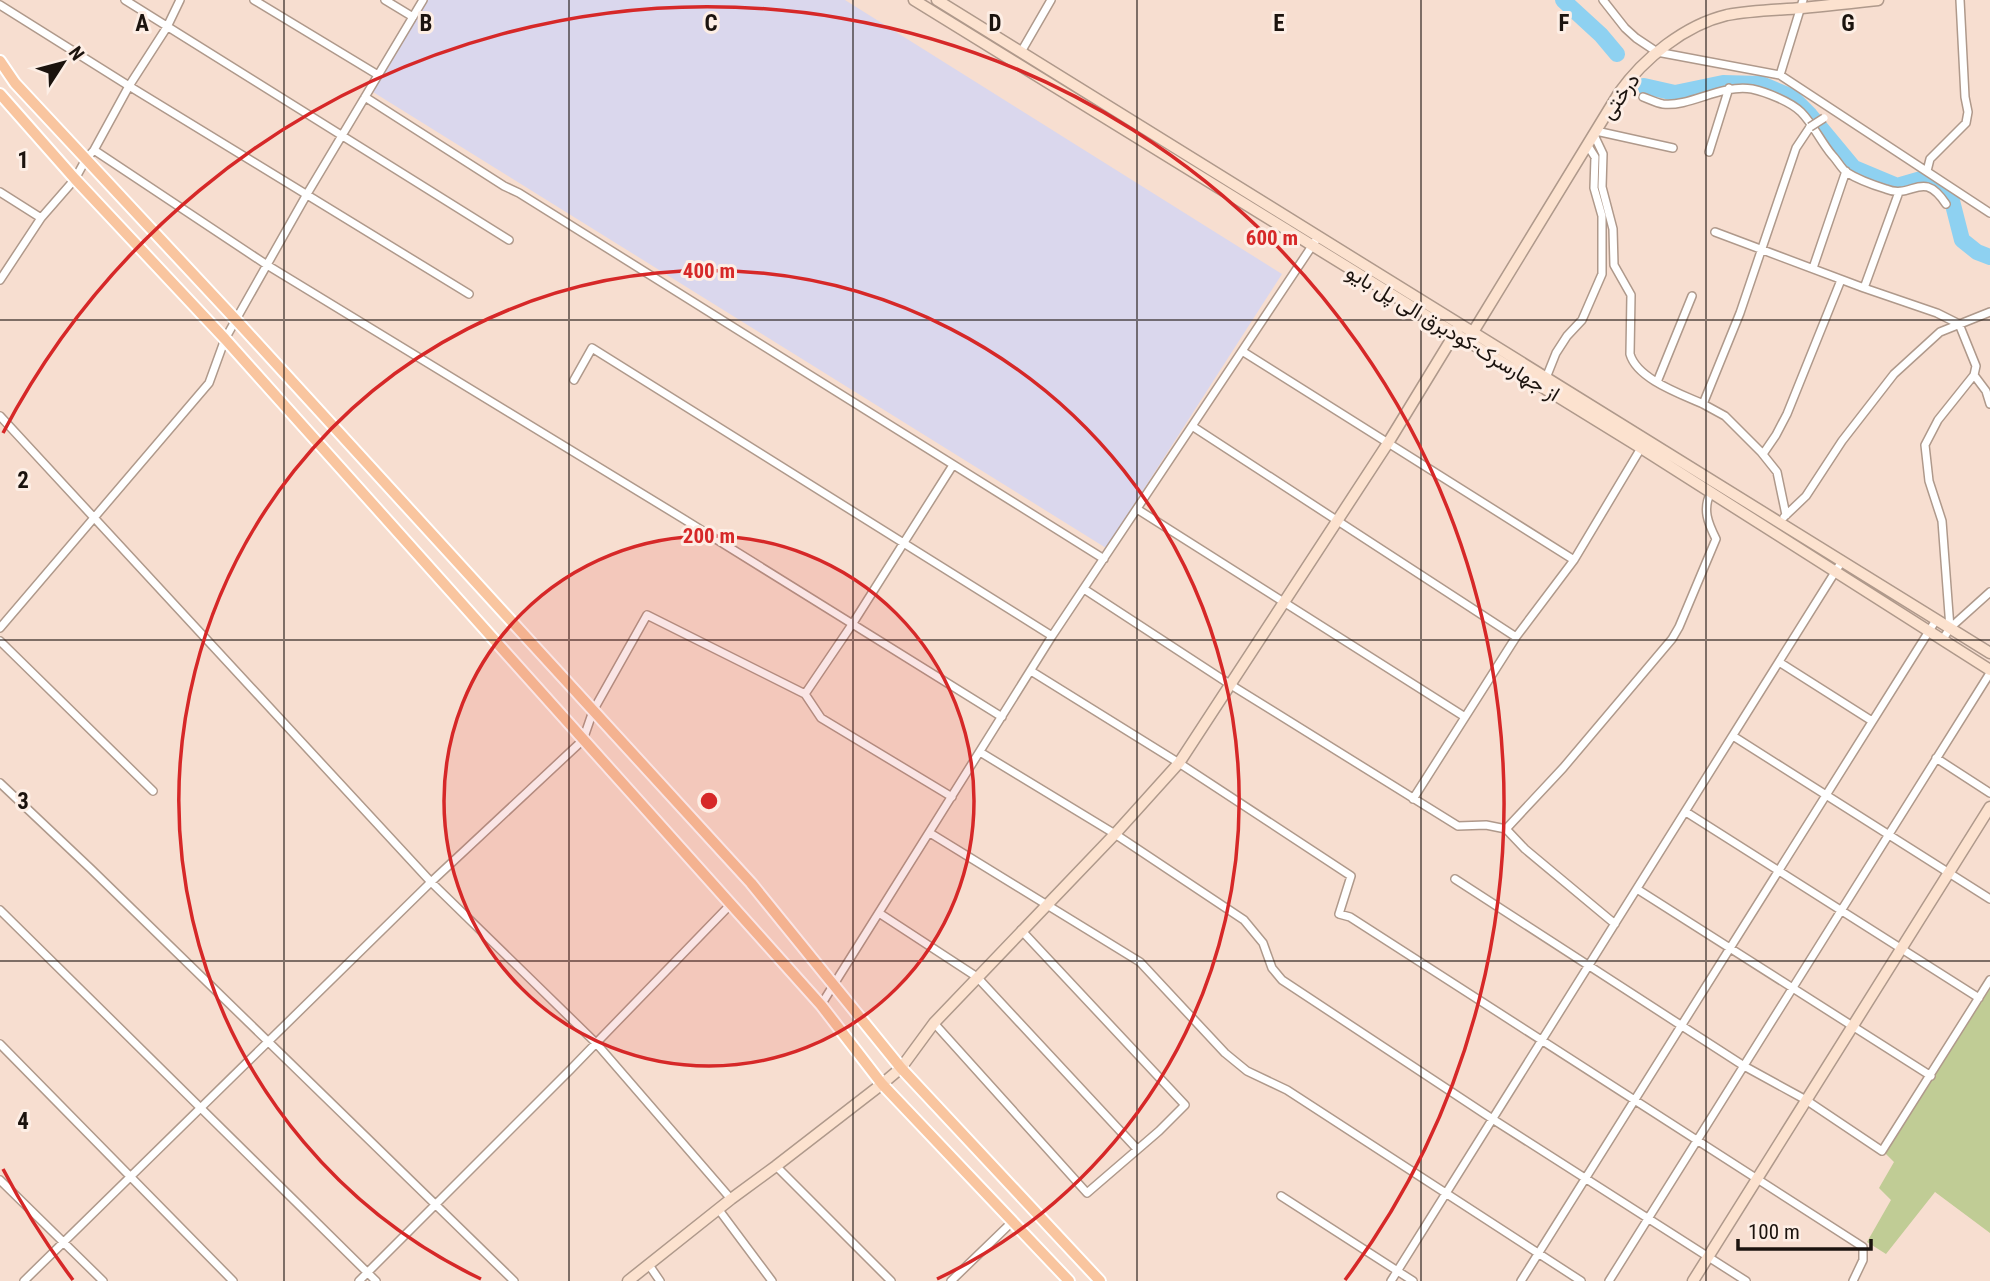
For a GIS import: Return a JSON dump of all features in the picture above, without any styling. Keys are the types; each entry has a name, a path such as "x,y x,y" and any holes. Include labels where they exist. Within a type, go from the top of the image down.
{"main road":[{"path":"0,61 15,83 236,320 751,883 901,1068 1100,1281"},
{"path":"0,94 75,179 225,339 821,1005 882,1084 1069,1281"}],"street":[{"path":"125,0 509,240"},
{"path":"0,280 41,218 75,179 94,150 129,86 167,27 180,0"},
{"path":"254,0 378,75"},
{"path":"385,0 412,17"},
{"path":"0,628 209,383 225,339 307,194 423,0"},
{"name":"از جهارسرک-کودبرق الی پل بایو","path":"914,0 1311,246 1546,378 1782,518 1842,561 1990,653"},
{"name":"از جهارسرک-کودبرق الی پل بایو","path":"937,0 1318,237 1458,330"},
{"path":"1021,52 1051,0"},
{"path":"1603,0 1625,28 1657,52 1780,75 1990,213"},
{"name":"درختی","path":"1470,337 1630,77 1657,52 1690,29 1725,15 1802,4 1878,0"},
{"path":"1927,171 1930,159 1966,123 1968,112 1960,0"},
{"path":"1780,75 1802,4"},
{"path":"0,5 469,294"},
{"path":"1709,152 1729,88"},
{"path":"1643,97 1663,104 1729,88 1754,89 1786,102 1801,112 1846,171 1889,191 1899,192 1922,186 1932,188 1947,204"},
{"path":"365,97 1104,559"},
{"path":"1703,404 1740,313 1796,148 1810,127 1837,111"},
{"path":"1595,133 1673,148"},
{"path":"1595,133 1604,154 1602,187 1613,229 1614,265 1631,295 1632,363 1657,383 1725,416 1763,454 1777,472 1782,518"},
{"path":"1546,378 1556,353 1567,336 1583,320 1602,274 1602,216 1594,188 1595,157 1588,146"},
{"path":"94,150 267,265 1002,717"},
{"path":"1813,268 1846,171"},
{"path":"0,192 41,218"},
{"path":"1864,288 1899,192"},
{"path":"1602,229 1613,229"},
{"path":"1715,232 1937,313 1959,324 1976,366 1975,375 1938,420 1925,445 1929,481 1942,521 1950,628"},
{"path":"821,1005 1052,636 1318,237"},
{"path":"1763,454 1787,414 1841,280"},
{"path":"1657,383 1692,296"},
{"path":"1782,518 1806,496 1842,441 1894,374 1940,332 1990,312"},
{"path":"628,1281 901,1068 934,1023 1115,834 1179,763 1388,443 1458,330"},
{"name":"از جهارسرک-کودبرق الی پل بایو","path":"1470,337 1990,671"},
{"path":"574,380 592,348 1052,636"},
{"path":"1242,351 1574,560"},
{"path":"1975,375 1986,391 1990,404"},
{"path":"0,416 431,882 596,1043 731,1199"},
{"path":"1192,426 1516,637"},
{"path":"1413,799 1516,637 1574,560 1641,448"},
{"path":"804,694 853,624 953,465"},
{"path":"1506,830 1563,768 1662,651 1679,627 1716,539 1705,510 1711,492"},
{"path":"1137,509 1465,717"},
{"path":"1391,1281 1842,561"},
{"path":"1084,589 1231,685 1458,826 1486,825 1506,830 1615,924"},
{"path":"1943,639 1950,628 1990,592"},
{"path":"24,1281 431,882 583,740 593,711 647,615 804,694 821,718 952,797"},
{"path":"1521,1281 1936,620"},
{"path":"0,641 153,791"},
{"path":"1779,662 1872,721"},
{"path":"1031,671 1179,763 1351,876 1339,914 1350,917 1863,1247 1863,1261 1853,1281"},
{"path":"1609,1281 1990,671"},
{"path":"1733,736 1990,899"},
{"path":"980,752 1115,834 1244,920 1263,943 1272,968 1282,980 1493,1120 1746,1281"},
{"path":"1936,758 1990,793"},
{"path":"0,783 92,869 514,1281"},
{"path":"1693,1281 1990,807"},
{"path":"1686,812 1979,998"},
{"path":"930,833 1140,962 1225,1053 1247,1071 1287,1090 1581,1281"},
{"path":"1455,879 1682,1027 1744,1066 1806,1100 1883,1151 1990,979"},
{"path":"1637,889 1931,1076"},
{"path":"359,1281 731,904"},
{"path":"0,911 376,1281"},
{"path":"879,914 977,977 1137,1149"},
{"path":"934,1023 1087,1193 1185,1105 1021,930"},
{"path":"0,1044 233,1281"},
{"path":"776,1167 891,1281"},
{"path":"0,1180 103,1281"},
{"path":"1281,1196 1413,1281"},
{"path":"719,1210 772,1281"},
{"path":"951,1281 1012,1222"},
{"path":"649,1265 660,1281"}],"shaded area":[{"path":"428,0 845,0 1282,274 1106,548 373,92"}],"green space":[{"path":"1990,985 1990,1233 1935,1192 1886,1254 1867,1242 1891,1200 1879,1188 1894,1162 1885,1153"}],"waterway":[{"path":"1563,0 1601,35 1617,54"},
{"path":"1644,86 1675,93 1723,83 1761,84 1792,97 1854,168 1897,186 1928,177 1951,197 1962,240 1977,252 1990,257"}]}
